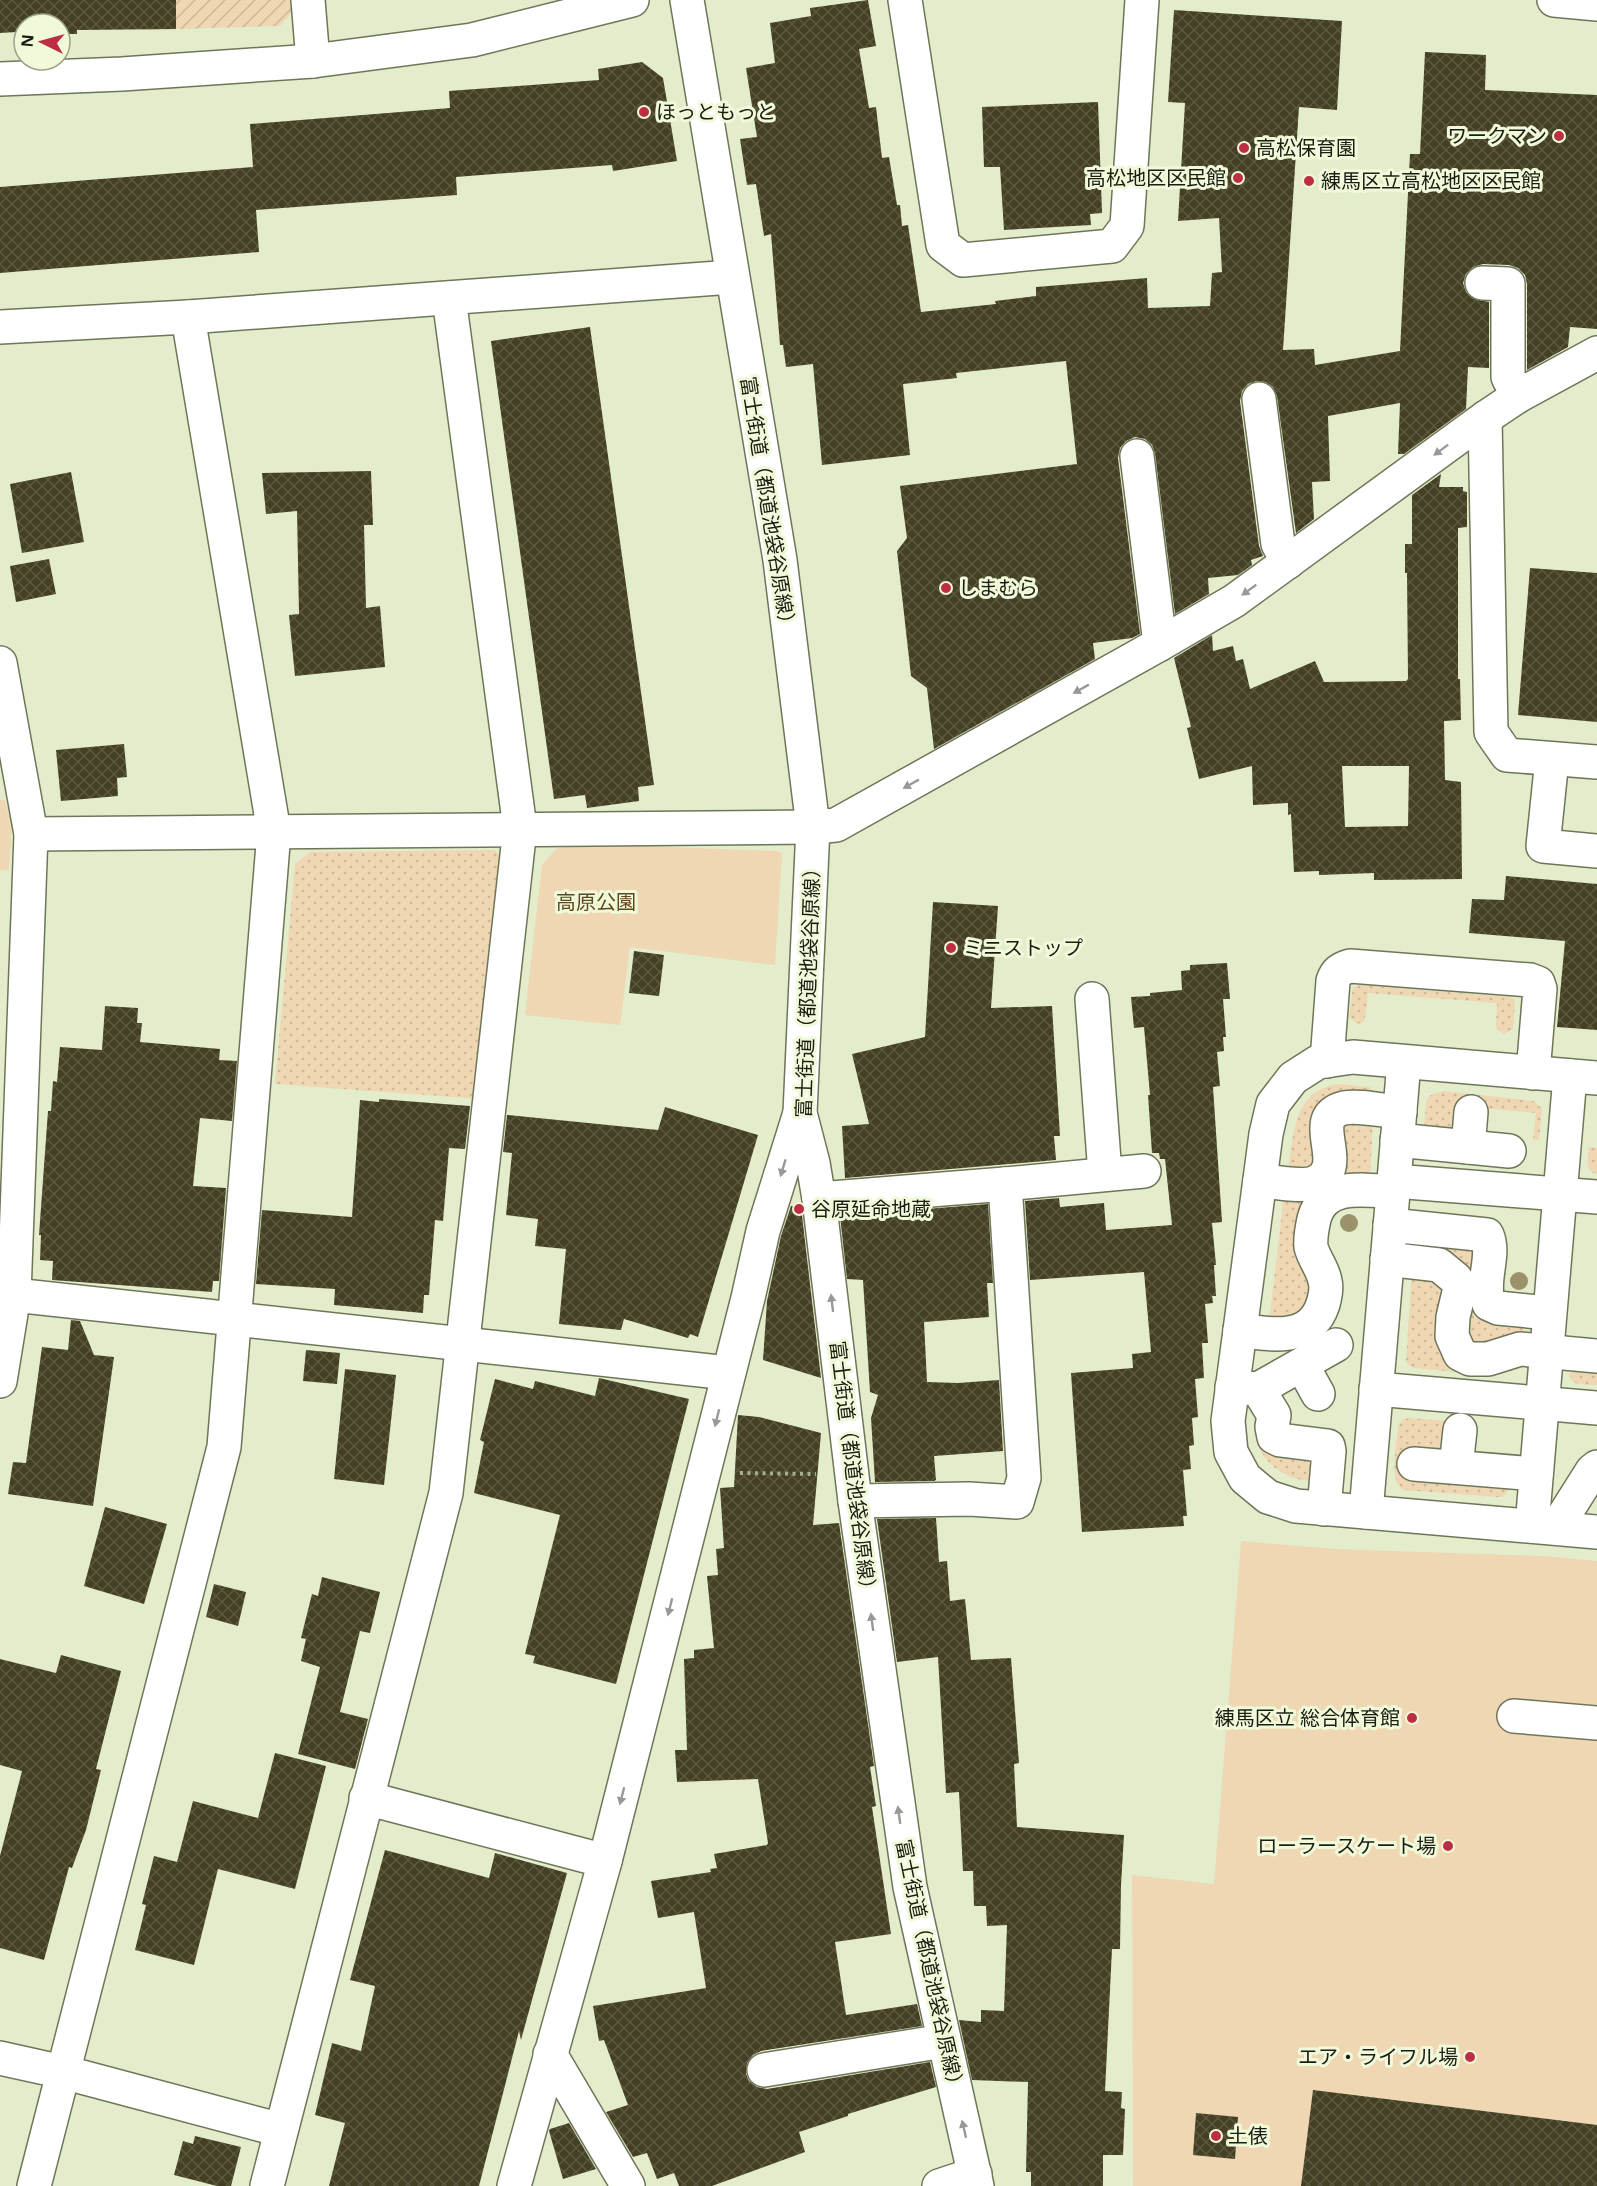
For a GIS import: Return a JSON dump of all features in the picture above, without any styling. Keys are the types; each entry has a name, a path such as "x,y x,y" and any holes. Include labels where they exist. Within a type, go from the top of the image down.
{"street":[{"path":"308,0 313,61"},
{"path":"0,79 122,75 313,61 472,40 632,0"},
{"name":"富士街道（都道池袋谷原線）","path":"687,0 780,560 813,827 800,1113 819,1198 854,1488 910,1887 976,2180"},
{"path":"905,0 943,245 963,260 1112,246 1127,226 1142,0"},
{"path":"1554,0 1597,4"},
{"path":"0,327 188,317 732,277"},
{"path":"1482,283 1508,284 1508,377 1518,396"},
{"path":"267,2186 446,1493 520,828 449,298"},
{"path":"34,2186 224,1447 236,1320 274,832 188,317"},
{"path":"31,834 836,825 1234,601 1485,418 1518,396 1597,353"},
{"path":"1259,399 1278,544 1288,562"},
{"path":"1485,418 1491,732 1507,755 1597,762"},
{"path":"1137,456 1160,644"},
{"path":"0,1381 7,1292 31,834 1,678"},
{"path":"1552,759 1543,846 1597,851"},
{"path":"1327,1061 1333,981 1336,974 1350,966 1530,980 1538,983 1540,988 1533,1073"},
{"path":"1092,999 1105,1174"},
{"path":"1544,1527 1536,1474 1546,1351 1560,1195 1584,1077 1353,1057 1318,1062 1293,1078 1273,1104 1266,1134 1240,1330 1245,1388 1228,1421 1231,1452 1245,1478 1268,1497 1296,1506 1597,1532"},
{"path":"1366,1512 1404,1062"},
{"path":"1260,1180 1287,1183 1315,1182 1326,1174 1331,1164 1331,1153 1327,1143 1328,1121 1334,1113 1343,1108 1468,1147 1509,1151"},
{"path":"1468,1147 1471,1112"},
{"path":"513,2186 606,1861 763,1232 800,1113"},
{"path":"819,1198 1144,1171"},
{"path":"854,1488 1017,1502 1024,1478 1005,1184"},
{"path":"1240,1330 1282,1335 1295,1333 1316,1318 1322,1308 1326,1283 1311,1246 1312,1228 1316,1214 1333,1194 1343,1191 1393,1187 1597,1197"},
{"path":"1390,1225 1487,1235 1490,1249 1485,1295 1489,1304 1498,1308 1550,1313"},
{"path":"1387,1259 1439,1265 1456,1279 1460,1288 1453,1317 1452,1336 1460,1354 1470,1359 1499,1357 1521,1349 1597,1356"},
{"path":"7,1292 236,1320 728,1373"},
{"path":"1245,1388 1302,1365 1336,1345"},
{"path":"1302,1365 1318,1394"},
{"path":"1245,1388 1274,1415 1272,1427 1274,1437 1280,1440 1325,1445 1329,1448 1324,1509"},
{"path":"1376,1389 1597,1408"},
{"path":"1456,1467 1460,1430"},
{"path":"1414,1464 1536,1474"},
{"path":"1544,1527 1597,1467"},
{"path":"1514,1716 1597,1723"},
{"path":"366,1798 606,1861"},
{"path":"764,2070 944,2040"},
{"path":"550,2054 628,2186"},
{"path":"0,2058 63,2072 282,2130"},
{"path":"939,2186 976,2180"}],"path":[{"path":"703,1473 854,1488"}],"green space":[{"path":"146,0 294,0 294,10 280,26 146,30"},
{"path":"0,800 5,800 12,827 9,870 0,870"},
{"name":"高原公園","path":"578,844 778,851 782,854 775,965 630,947 620,1025 525,1015 542,865 556,849"},
{"path":"495,850 506,863 480,1099 275,1084 295,864 310,852"},
{"path":"1360,985 1510,997 1514,999 1515,1005 1513,1029 1504,1034 1499,1031 1496,1026 1497,1003 1368,993 1365,1018 1363,1022 1357,1024 1349,1017 1353,987"},
{"path":"1341,1084 1370,1087 1374,1093 1355,1100 1322,1168 1288,1171 1295,1128 1305,1104 1313,1094 1325,1087"},
{"path":"1443,1091 1534,1101 1542,1109 1539,1140 1533,1140 1536,1113 1459,1106 1456,1133 1424,1130 1426,1102 1429,1096"},
{"path":"1338,1120 1373,1123 1370,1176 1332,1184 1315,1283 1307,1311 1269,1322 1285,1187 1305,1190"},
{"path":"1589,1147 1597,1148 1597,1174 1588,1167"},
{"path":"1412,1243 1479,1249 1474,1318 1523,1323 1522,1334 1492,1350 1468,1345 1466,1312 1411,1245"},
{"path":"1412,1270 1443,1283 1459,1364 1457,1372 1413,1368 1406,1362"},
{"path":"1573,1370 1597,1373 1597,1385 1577,1384 1571,1380 1569,1374"},
{"path":"1255,1415 1318,1451 1313,1481 1288,1476 1268,1462 1256,1440"},
{"path":"1408,1418 1448,1421 1444,1453 1511,1485 1510,1489 1503,1497 1403,1490 1398,1485 1394,1461 1398,1427 1401,1421"},
{"name":"練馬区立 総合体育館","path":"1241,1541 1335,1549 1544,1556 1597,1561 1597,2186 1133,2186 1132,1875 1214,1884"}],"building":[{"path":"0,0 176,0 176,29 77,30 77,34 72,34 72,12 12,12 12,32 0,33"},
{"path":"868,0 876,46 859,49 869,108 876,107 882,158 889,157 897,205 900,205 902,226 908,225 921,312 996,304 995,301 1036,296 1036,287 1147,278 1148,308 1210,306 1212,273 1222,272 1219,218 1178,221 1185,103 1168,102 1174,10 1342,21 1337,110 1299,107 1283,350 1314,349 1315,365 1400,351 1410,154 1420,154 1425,52 1486,55 1485,90 1597,95 1597,329 1570,327 1568,347 1527,370 1527,284 1525,275 1518,268 1509,265 1483,264 1473,267 1466,274 1463,283 1466,292 1472,298 1489,302 1489,368 1468,367 1466,409 1404,454 1398,454 1400,403 1328,416 1330,481 1312,482 1314,519 1296,533 1277,396 1273,387 1266,382 1256,381 1248,384 1242,391 1240,401 1259,546 1263,556 1251,560 1252,565 1238,575 1208,578 1209,594 1175,614 1155,453 1152,445 1145,439 1135,437 1126,441 1120,448 1118,458 1140,634 1132,638 1093,643 1095,659 934,749 927,688 911,676 897,551 907,538 900,486 1077,464 1066,361 956,373 957,378 903,384 910,455 822,465 813,364 786,367 783,345 780,345 771,234 764,236 756,184 747,185 740,139 757,137 746,68 775,63 770,23 811,16 810,8"},
{"path":"642,62 663,78 677,161 613,171 612,165 456,177 457,195 256,210 259,252 0,273 0,187 253,167 250,124 450,108 449,91 599,80 598,69"},
{"path":"1098,102 1102,213 1090,214 1091,225 1004,230 1000,167 984,167 982,107"},
{"path":"590,327 654,785 638,787 639,801 587,808 585,795 554,799 491,341"},
{"path":"371,471 373,525 364,525 366,608 380,606 385,667 295,676 289,615 299,614 297,511 266,514 262,473"},
{"path":"71,472 84,542 22,553 10,484"},
{"path":"1441,474 1439,487 1463,487 1463,491 1467,492 1467,527 1458,528 1458,679 1460,679 1461,720 1444,721 1445,780 1461,782 1462,879 1374,880 1374,873 1319,875 1319,871 1294,872 1291,814 1288,815 1288,803 1253,805 1252,766 1199,779 1187,728 1191,727 1174,658 1212,635 1213,651 1233,646 1236,661 1243,659 1250,689 1315,661 1324,682 1406,681 1408,679 1405,544 1412,544 1412,495","holes":["1342,766 1409,766 1408,826 1345,827"]},
{"path":"49,559 56,594 16,602 10,566"},
{"path":"1530,568 1597,573 1597,722 1518,715"},
{"path":"124,744 127,777 117,778 118,796 61,801 56,750"},
{"path":"1506,876 1597,884 1597,1030 1557,1027 1565,941 1469,933 1472,899 1504,900"},
{"path":"933,902 998,906 991,1008 1052,1006 1060,1136 1054,1136 1056,1160 845,1178 842,1126 869,1124 852,1054 925,1037"},
{"path":"634,951 664,955 659,996 629,993"},
{"path":"1227,963 1230,999 1223,999 1226,1037 1223,1037 1224,1051 1217,1052 1220,1086 1213,1087 1222,1222 1212,1223 1216,1296 1212,1296 1213,1303 1205,1304 1208,1343 1202,1343 1204,1378 1195,1379 1198,1417 1192,1418 1194,1445 1189,1446 1191,1469 1183,1470 1187,1516 1183,1516 1184,1526 1082,1532 1071,1373 1133,1368 1132,1354 1151,1352 1144,1272 1030,1280 1025,1201 1059,1198 1060,1207 1104,1203 1106,1230 1172,1225 1165,1159 1160,1159 1159,1153 1152,1153 1144,1027 1134,1028 1131,997 1182,990 1181,971 1190,970 1190,965"},
{"path":"105,1006 138,1008 137,1023 142,1023 140,1042 220,1049 219,1060 237,1061 232,1121 200,1118 193,1186 226,1188 219,1281 213,1281 212,1292 52,1280 53,1261 40,1260 41,1235 39,1235 48,1111 51,1111 53,1081 57,1082 60,1047 102,1050"},
{"path":"379,1099 470,1106 465,1149 449,1148 443,1221 435,1220 429,1295 424,1295 423,1313 334,1305 335,1289 256,1284 262,1210 352,1217 360,1100 379,1102"},
{"path":"665,1107 758,1135 698,1337 690,1334 688,1338 624,1319 621,1330 559,1324 566,1249 535,1246 538,1219 506,1215 512,1153 503,1152 507,1115 658,1130"},
{"path":"988,1204 993,1283 987,1283 989,1317 924,1322 927,1382 958,1383 999,1380 1003,1451 934,1456 936,1480 934,1481 875,1482 871,1418 878,1395 870,1392 863,1280 847,1279 840,1216"},
{"path":"791,1206 801,1207 821,1378 763,1360 767,1301 781,1236"},
{"path":"71,1320 80,1321 94,1355 114,1357 93,1506 8,1494 13,1462 26,1463 42,1347 68,1350"},
{"path":"306,1350 340,1353 337,1384 303,1381"},
{"path":"345,1369 396,1375 384,1485 334,1479"},
{"path":"599,1378 689,1399 616,1684 533,1663 535,1656 525,1654 560,1515 474,1493 484,1442 480,1440 495,1379 533,1389 535,1381 595,1396"},
{"path":"738,1415 759,1417 821,1433 813,1525 839,1523 874,1766 870,1767 876,1806 872,1807 891,1934 835,1942 846,2015 917,2004 922,2026 761,2051 753,2055 747,2063 746,2074 749,2081 757,2087 767,2089 930,2062 936,2087 848,2114 848,2116 799,2132 805,2152 712,2186 679,2186 674,2173 657,2179 647,2153 633,2157 606,2112 628,2105 604,2040 599,2041 593,2006 706,1988 694,1912 658,1918 651,1881 711,1872 710,1869 717,1868 714,1854 768,1843 758,1779 677,1782 675,1750 687,1750 684,1659 694,1658 694,1650 714,1648 707,1576 718,1575 716,1549 724,1548 720,1488 734,1487"},
{"path":"105,1507 167,1524 144,1604 84,1586"},
{"path":"936,1518 939,1562 947,1561 950,1601 965,1599 971,1660 1011,1658 1019,1763 1014,1764 1017,1827 1124,1835 1120,1949 1112,1949 1105,2091 1122,2092 1121,2108 1125,2109 1123,2155 1103,2155 1103,2186 1031,2186 1031,2172 1026,2172 1028,2082 972,2080 959,2020 981,2022 981,2010 1004,2011 1007,1925 987,1926 986,1906 974,1906 973,1871 963,1871 959,1792 946,1793 938,1657 897,1662 877,1519"},
{"path":"322,1577 380,1592 370,1633 360,1631 340,1712 368,1719 355,1769 298,1754 320,1667 301,1661 306,1639 301,1638 312,1594 318,1596"},
{"path":"214,1584 246,1592 238,1626 206,1617"},
{"path":"61,1655 121,1671 96,1769 101,1770 86,1830 72,1868 69,1867 44,1960 0,1948 0,1856 22,1771 0,1765 0,1659 56,1673"},
{"path":"275,1753 326,1766 295,1889 218,1869 194,1965 135,1950 146,1905 142,1904 154,1856 177,1862 193,1801 258,1818"},
{"path":"385,1850 489,1878 495,1853 567,1873 521,2040 519,2031 479,2186 329,2186 345,2123 315,2115 332,2043 361,2051 375,1986 350,1980"},
{"path":"1313,2090 1597,2125 1597,2186 1301,2186"},
{"name":"土俵","path":"1196,2113 1238,2117 1235,2159 1193,2155"},
{"path":"569,2123 596,2169 563,2179 549,2131"},
{"path":"195,2136 241,2147 231,2186 217,2186 174,2175 183,2141 193,2144"}],"place":[{"name":"ほっともっと","path":"644,112"},
{"name":"ワークマン","path":"1559,136"},
{"name":"高松保育園","path":"1244,148"},
{"name":"高松地区区民館","path":"1238,178"},
{"name":"練馬区立高松地区区民館","path":"1309,181"},
{"name":"しまむら","path":"946,588"},
{"name":"ミニストップ","path":"951,948"},
{"name":"谷原延命地蔵","path":"799,1209"},
{"name":"練馬区立 総合体育館","path":"1412,1718"},
{"name":"ローラースケート場","path":"1448,1846"},
{"name":"エア・ライフル場","path":"1470,2057"},
{"name":"土俵","path":"1216,2136"}]}
